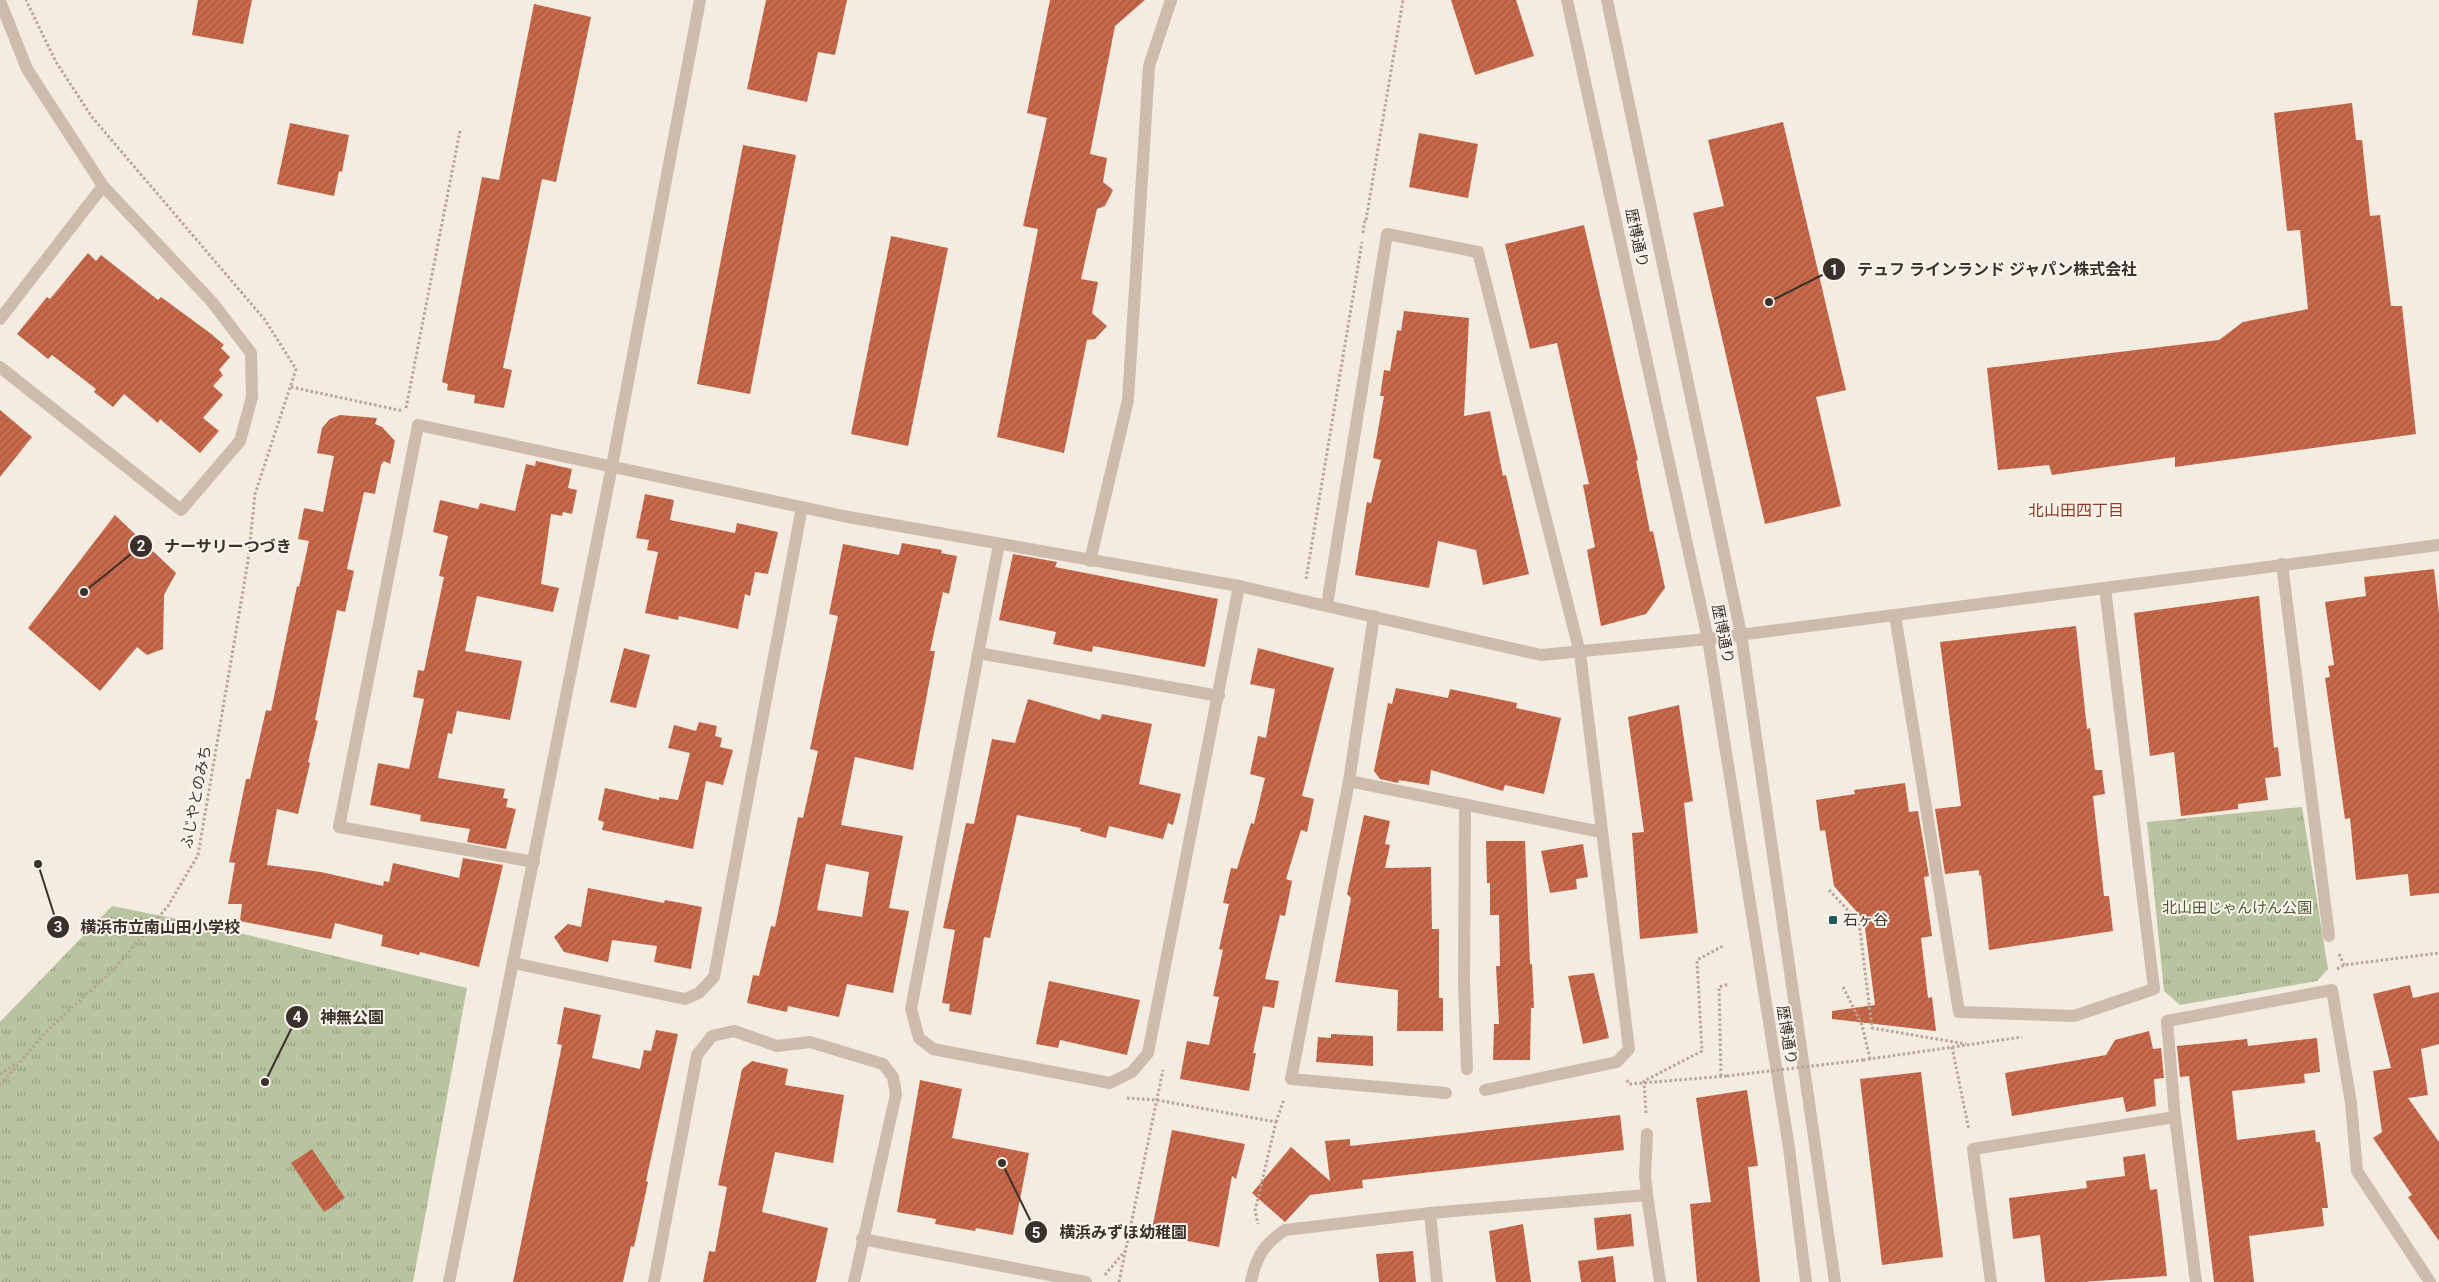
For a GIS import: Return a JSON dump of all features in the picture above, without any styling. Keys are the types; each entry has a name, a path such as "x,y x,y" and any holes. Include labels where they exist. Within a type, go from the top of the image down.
{"street":[{"path":"449,1282 612,466 700,0"},
{"path":"1090,561 1128,400 1149,66 1171,0"},
{"name":"歴博通り","path":"1567,0 1708,639 1789,1148 1806,1282"},
{"name":"歴博通り","path":"1608,0 1741,634 1836,1282"},
{"path":"0,1 27,69 102,186 212,302 251,353 252,397 240,441 181,510 0,367"},
{"path":"0,319 102,186"},
{"path":"1327,605 1387,234 1478,252 1580,653 1629,1049 1617,1062 1485,1090"},
{"path":"534,862 339,827 418,425 802,507 1090,561 1239,586 1540,655 1580,653 1708,639 2439,545"},
{"path":"513,963 685,999 698,993 714,977 802,507"},
{"path":"998,544 911,1009 918,1038 933,1049 1110,1083 1132,1072 1148,1054 1239,586"},
{"path":"2282,564 2330,936"},
{"path":"1895,615 1959,1012 2074,1016 2154,989 2105,588"},
{"path":"1374,616 1349,781 1291,1078 1446,1094"},
{"path":"978,653 1219,696"},
{"path":"1349,781 1601,832"},
{"path":"1465,804 1464,984 1467,1069"},
{"path":"2196,1282 2175,1117 2167,1021 2332,990 2351,1103 2357,1171 2430,1282"},
{"path":"654,1282 698,1054 712,1036 734,1031 777,1046 810,1042 883,1064 893,1077 896,1094 862,1238 854,1282"},
{"path":"1991,1282 1973,1148 2175,1117"},
{"path":"1647,1134 1645,1175 1660,1282"},
{"path":"1251,1282 1254,1265 1269,1240 1285,1230 1430,1213 1648,1195"},
{"path":"1430,1213 1437,1282"},
{"path":"862,1238 1086,1282"}],"path":[{"path":"1305,584 1403,0"},
{"path":"291,387 406,411 460,131"},
{"path":"1365,219 1387,234"},
{"name":"ふじやとのみち","path":"0,1085 48,1030 115,968 168,906 198,854 248,561"},
{"path":"1829,890 1859,922 1872,1028 1969,1045"},
{"path":"1644,1081 1702,1051 1697,960 1723,946"},
{"path":"2344,964 2439,953"},
{"path":"1721,1076 1720,987 1729,984"},
{"path":"1843,987 1862,1025 1870,1059"},
{"path":"1862,1025 1871,1023"},
{"path":"1617,1062 1629,1084 1644,1081 1727,1076 1863,1060 1996,1041"},
{"path":"1952,1047 1973,1148"},
{"path":"0,1074 21,1060"},
{"path":"1644,1081 1647,1134"},
{"path":"1110,1083 1129,1100 1157,1100 1276,1122 1255,1211 1260,1231 1269,1240"},
{"path":"1119,1282 1157,1100"},
{"path":"1098,1282 1125,1250"}],"green space":[{"name":"北山田じゃんけん公園","path":"2302,807 2328,969 2317,981 2180,1005 2164,991 2147,822"},
{"path":"112,906 211,926 467,988 413,1282 0,1282 0,1022"}],"building":[{"path":"198,0 252,0 243,44 192,35"},
{"path":"766,0 847,0 835,55 818,52 807,102 747,89"},
{"path":"1050,0 1145,0 1115,26 1090,154 1107,158 1103,182 1113,190 1105,206 1097,209 1081,279 1098,282 1092,313 1107,326 1095,339 1087,340 1064,453 997,437 1038,229 1023,226 1047,118 1027,113"},
{"path":"1451,0 1516,0 1534,56 1475,75"},
{"path":"534,4 591,17 556,182 542,179 503,368 512,370 504,408 474,403 475,395 447,390 448,384 442,382 482,177 499,180"},
{"path":"2352,103 2356,140 2362,140 2370,216 2380,215 2391,306 2402,306 2416,434 2175,467 2175,457 2052,475 2049,465 1998,470 1987,368 2219,340 2243,322 2308,309 2300,230 2287,231 2274,113"},
{"path":"1783,122 1846,390 1816,397 1841,506 1765,524 1693,213 1724,206 1708,140"},
{"path":"290,123 349,135 342,172 339,171 334,196 277,184"},
{"path":"1419,133 1478,144 1468,198 1409,187"},
{"path":"743,145 796,155 750,394 697,384"},
{"path":"1584,225 1638,460 1636,461 1650,532 1653,531 1665,588 1646,614 1601,626 1587,550 1595,547 1583,485 1589,484 1557,343 1530,349 1505,244"},
{"path":"891,236 948,248 908,446 851,434"},
{"path":"88,253 96,261 101,255 158,300 161,297 224,345 221,348 230,357 219,370 223,375 213,386 223,395 203,418 219,431 200,453 160,419 158,423 124,394 113,407 94,392 96,389 52,355 48,359 17,334 47,297 50,299"},
{"path":"1404,311 1469,318 1464,416 1490,411 1503,476 1506,475 1529,574 1483,585 1476,550 1438,541 1429,588 1355,575 1367,502 1371,503 1381,460 1373,458 1384,396 1380,396 1384,370 1390,371 1397,330 1401,331"},
{"path":"0,410 32,437 0,477"},
{"path":"340,415 377,418 375,424 382,427 395,441 390,464 384,461 381,465 375,494 364,492 347,569 354,571 345,612 337,610 315,720 318,721 308,762 310,763 298,814 277,809 267,865 321,872 383,886 384,881 389,882 393,863 459,878 463,858 503,865 479,967 420,952 419,955 381,946 383,935 335,923 331,939 240,921 242,904 228,904 235,863 229,862 246,779 250,779 266,710 271,711 297,586 299,587 309,541 298,539 304,508 323,512 334,456 317,453 322,428 330,419"},
{"path":"536,461 572,469 568,488 577,490 572,514 563,512 562,516 551,514 541,584 559,588 553,612 477,596 465,651 522,661 510,720 457,711 452,734 448,733 438,778 505,789 503,798 508,799 506,807 516,809 506,849 467,842 470,829 420,821 421,815 370,805 378,763 409,769 424,699 413,697 418,670 424,671 444,577 439,576 448,536 433,532 440,500 478,509 480,503 515,511 526,464 535,466"},
{"path":"645,494 674,500 670,520 735,533 737,523 778,532 768,574 755,572 750,596 745,594 738,629 679,616 678,620 645,613 658,552 647,550 649,540 636,538"},
{"path":"115,515 176,573 164,595 163,649 147,655 137,647 100,691 28,628"},
{"path":"902,543 942,550 941,553 957,556 949,594 943,592 930,651 935,651 913,770 855,757 841,825 903,836 889,908 909,911 893,993 847,984 839,1017 788,1006 787,1012 747,1003 753,975 759,976 771,926 775,927 798,817 803,818 818,751 810,749 838,616 829,614 843,544 899,555","holes":["826,864 869,872 862,917 817,910"]},
{"path":"1013,554 1057,562 1055,567 1218,599 1205,667 1093,646 1092,652 1053,644 1056,632 999,620"},
{"path":"2434,569 2439,613 2439,893 2410,896 2408,874 2356,880 2350,818 2345,819 2325,678 2330,677 2328,666 2334,665 2325,602 2366,596 2364,577"},
{"path":"2259,596 2274,748 2278,747 2281,776 2265,778 2268,800 2238,804 2238,809 2181,816 2174,752 2150,756 2134,613"},
{"path":"2076,626 2087,729 2090,728 2095,770 2102,770 2105,794 2093,796 2104,896 2109,896 2113,931 1989,950 1979,870 1945,874 1935,809 1961,806 1940,642"},
{"path":"624,648 650,655 636,708 610,702"},
{"path":"1258,648 1334,668 1302,796 1314,799 1307,832 1301,830 1286,879 1292,881 1285,916 1280,915 1265,979 1279,981 1274,1008 1263,1006 1253,1053 1256,1053 1249,1091 1180,1079 1187,1041 1209,1045 1219,997 1213,996 1223,950 1219,949 1229,904 1223,903 1231,868 1237,869 1251,823 1254,824 1265,778 1250,774 1258,736 1266,738 1275,689 1250,684"},
{"path":"1396,688 1448,698 1450,689 1517,703 1516,708 1561,718 1544,794 1505,785 1503,791 1431,770 1429,785 1399,780 1398,783 1380,779 1374,771 1388,703 1392,704"},
{"path":"1028,699 1100,720 1102,714 1152,724 1139,784 1181,794 1173,825 1168,823 1163,839 1109,826 1106,838 1080,831 1081,828 1017,815 990,938 984,937 971,1015 949,1011 950,1004 942,1003 955,930 943,928 966,823 974,824 992,739 1015,743"},
{"path":"1679,705 1693,801 1684,803 1698,933 1640,939 1632,833 1644,832 1628,717"},
{"path":"699,722 717,726 715,736 722,738 720,747 733,750 723,785 706,781 693,849 602,830 604,822 598,820 605,788 659,800 659,797 678,800 690,753 668,748 674,725 696,731"},
{"path":"1905,783 1909,812 1918,811 1929,876 1924,877 1932,936 1921,938 1928,998 1932,997 1936,1031 1832,1019 1832,1011 1875,1005 1864,920 1834,886 1825,830 1820,831 1816,800 1855,794 1854,790"},
{"path":"1364,815 1390,821 1385,844 1390,845 1385,868 1431,867 1432,929 1439,929 1439,998 1443,998 1443,1031 1397,1031 1398,990 1335,982 1351,898 1347,894"},
{"path":"1486,841 1525,841 1530,964 1532,964 1534,1008 1531,1008 1530,1060 1493,1060 1494,1024 1499,1024 1496,966 1500,966 1499,915 1490,915 1490,883 1487,883"},
{"path":"1583,844 1588,877 1576,879 1577,889 1550,893 1541,851"},
{"path":"588,888 664,903 665,900 702,907 691,969 654,962 657,946 612,940 608,962 564,952 554,937 568,924 581,927"},
{"path":"1594,973 1609,1038 1583,1044 1568,976"},
{"path":"1049,981 1140,1000 1127,1055 1060,1040 1058,1048 1036,1044"},
{"path":"2410,985 2413,998 2439,992 2439,1044 2421,1049 2428,1095 2408,1098 2439,1142 2439,1241 2408,1197 2412,1195 2373,1138 2382,1132 2373,1071 2391,1068 2373,994"},
{"path":"564,1007 601,1015 592,1058 640,1069 644,1050 651,1051 656,1030 678,1034 646,1181 648,1182 634,1247 631,1246 623,1282 513,1282 562,1045 557,1044"},
{"path":"2149,1031 2153,1049 2161,1048 2164,1078 2154,1079 2156,1106 2126,1112 2123,1097 2012,1116 2005,1073 2106,1055 2115,1040"},
{"path":"1331,1034 1373,1036 1373,1066 1316,1062 1318,1037 1331,1038"},
{"path":"2317,1038 2320,1072 2304,1074 2305,1083 2232,1091 2237,1140 2315,1130 2316,1142 2320,1142 2328,1208 2322,1208 2324,1226 2249,1236 2254,1282 2214,1282 2189,1076 2180,1077 2177,1046 2247,1039 2248,1046"},
{"path":"752,1061 788,1069 785,1085 844,1095 833,1163 775,1152 762,1212 828,1228 816,1282 703,1282 709,1251 715,1252 727,1187 718,1185 742,1069"},
{"path":"1921,1072 1943,1257 1882,1265 1860,1079"},
{"path":"920,1080 962,1089 952,1138 1029,1153 1013,1235 976,1228 975,1231 935,1224 936,1219 897,1212"},
{"path":"1747,1090 1758,1166 1748,1167 1760,1282 1697,1282 1690,1204 1711,1202 1696,1098"},
{"path":"1620,1115 1624,1150 1362,1180 1363,1188 1310,1195 1285,1222 1252,1193 1291,1147 1330,1181 1325,1141 1350,1139 1350,1146"},
{"path":"1172,1130 1245,1144 1236,1179 1232,1176 1219,1247 1151,1234"},
{"path":"312,1149 345,1198 324,1212 291,1163"},
{"path":"2145,1154 2150,1190 2157,1189 2167,1276 2083,1282 2045,1282 2040,1235 2013,1239 2009,1198 2087,1188 2086,1181 2125,1176 2123,1157"},
{"path":"1631,1214 1634,1246 1597,1250 1594,1218"},
{"path":"1523,1224 1531,1282 1496,1282 1489,1231"},
{"path":"1413,1251 1416,1282 1379,1282 1376,1254"},
{"path":"1613,1256 1616,1282 1581,1282 1578,1261"}],"place":[{"name":"テュフ ラインランド ジャパン株式会社","path":"1769,302"},
{"name":"ナーサリーつづき","path":"84,592"},
{"name":"横浜市立南山田小学校","path":"38,864"},
{"name":"石ヶ谷","path":"1833,920"},
{"name":"神無公園","path":"265,1082"},
{"name":"横浜みずほ幼稚園","path":"1002,1163"}],"district":[{"name":"北山田四丁目","path":"2076,510"}]}
